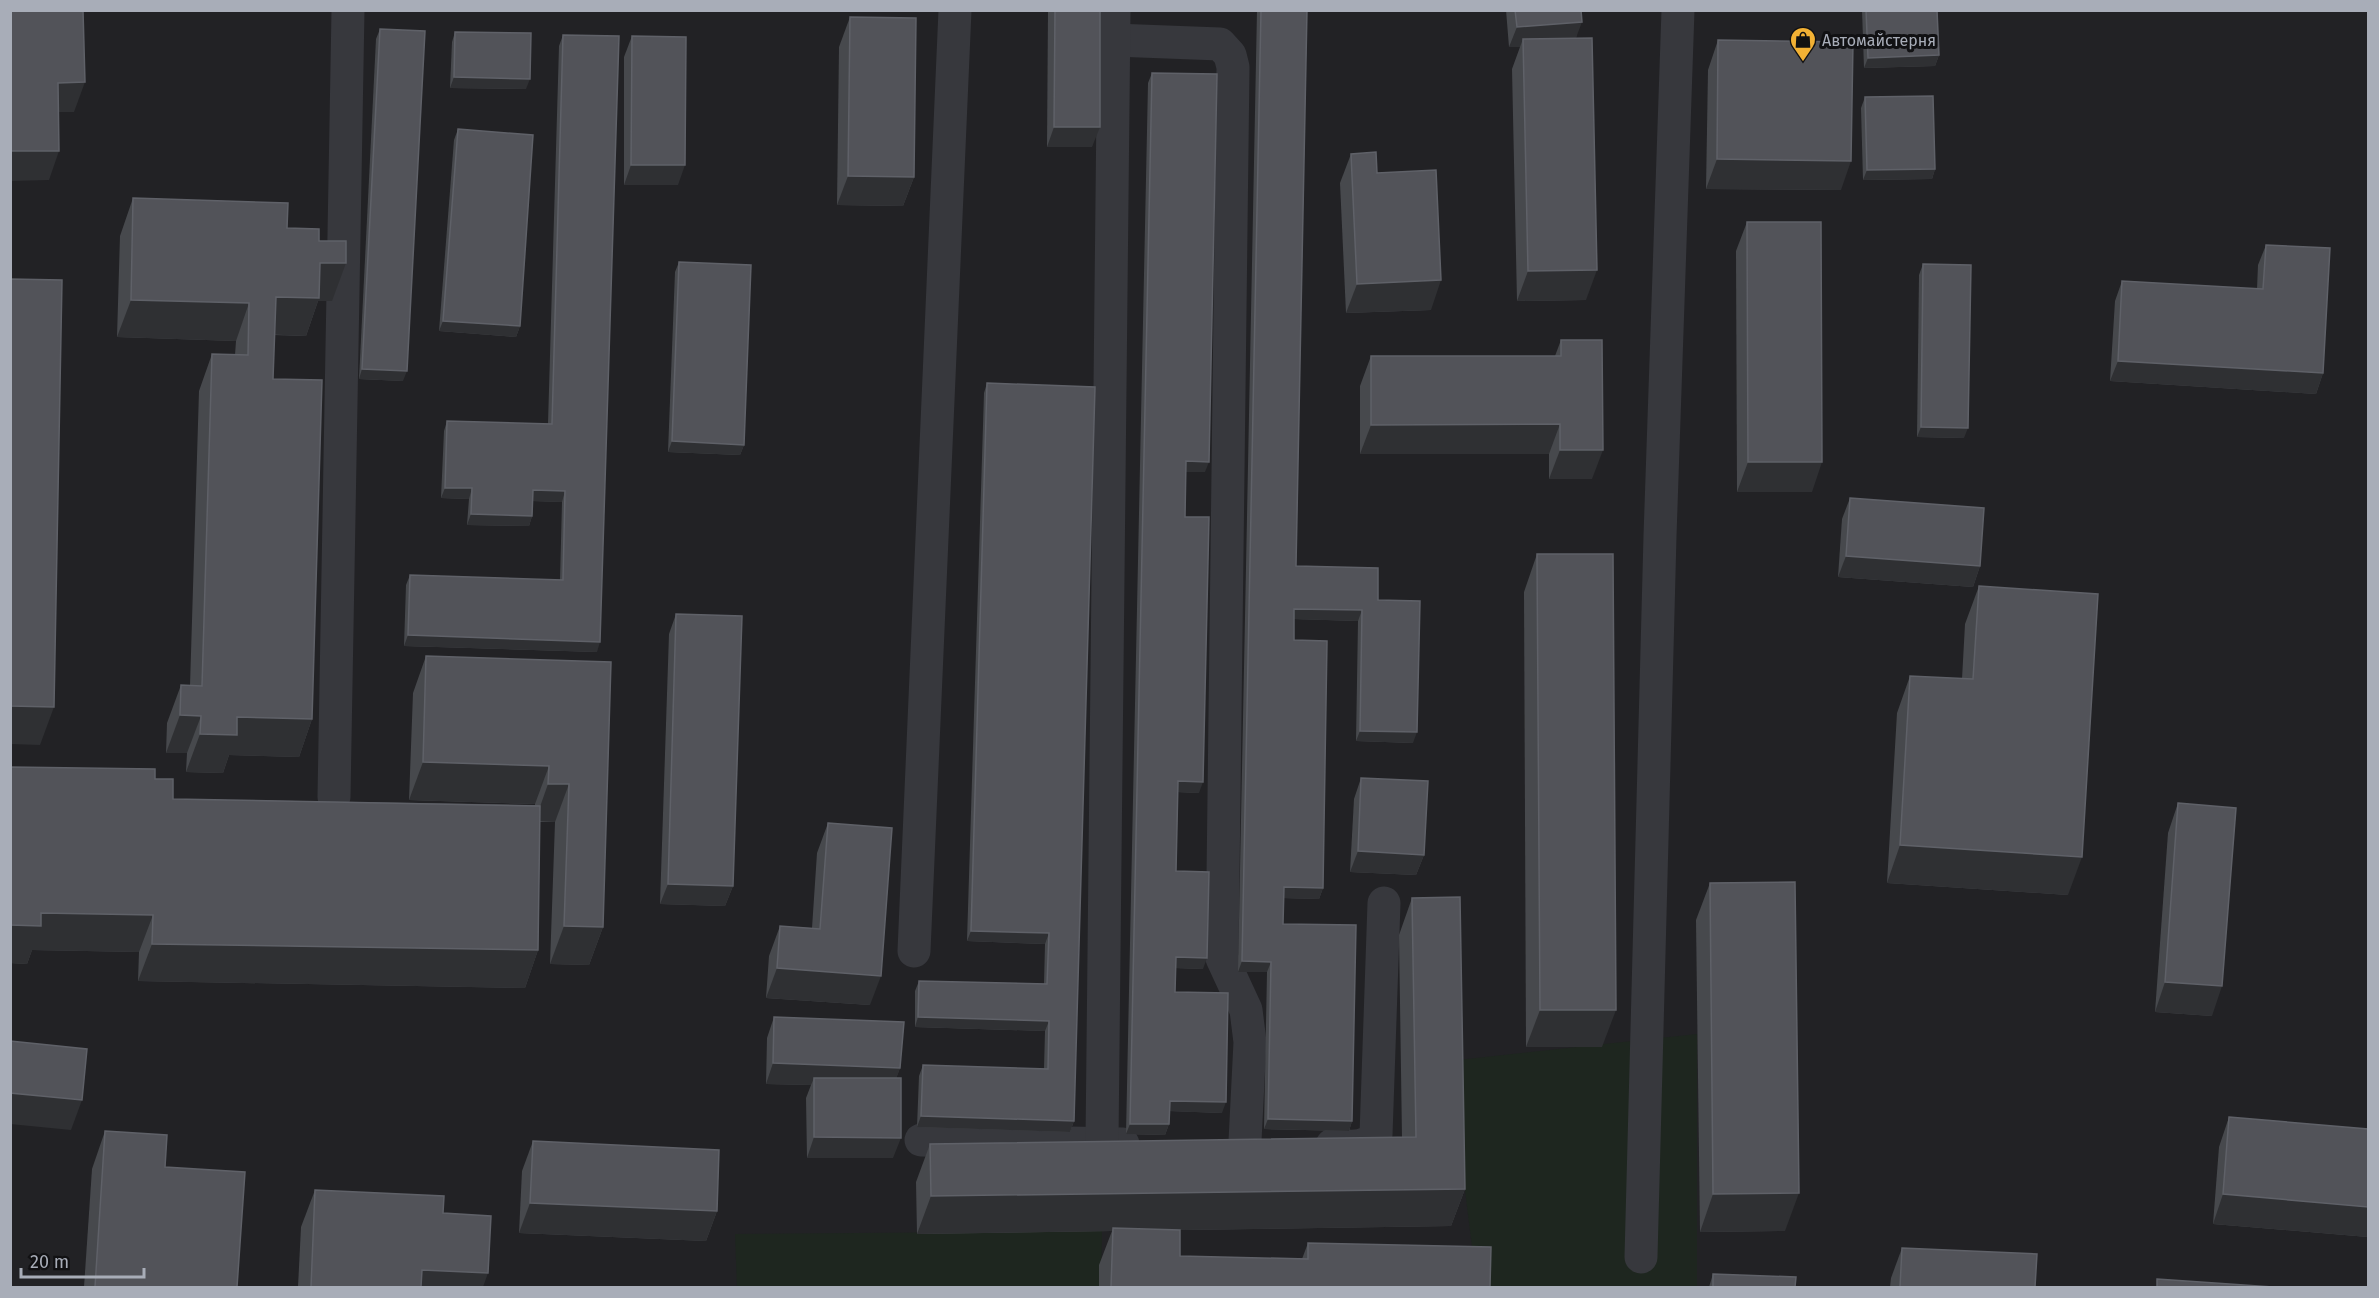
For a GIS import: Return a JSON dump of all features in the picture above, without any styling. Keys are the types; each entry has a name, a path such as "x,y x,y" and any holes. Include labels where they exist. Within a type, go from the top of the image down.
{"lane":[{"path":"334,797 348,10"},
{"path":"914,951 955,10"},
{"path":"1641,1257 1660,536 1678,10"},
{"path":"1102,1143 1114,26 1220,44 1230,55 1233,67 1222,958 1245,1010 1250,1042 1245,1141"},
{"path":"1213,1141 1363,1146 1372,1142 1376,1135 1384,903"},
{"path":"921,1140 1148,1145"}],"shaded area":[{"path":"11,11 2368,11 2368,1287 11,1287"},
{"path":"1697,1034 1697,1287 1477,1287 1449,1061"},
{"path":"1102,1231 1101,1287 737,1287 735,1234"}],"building":[{"path":"10,10 83,10 85,82 58,83 59,151 10,151"},
{"path":"1055,10 1100,10 1100,127 1054,127"},
{"path":"1261,10 1307,10 1296,566 1378,568 1378,600 1420,601 1417,732 1360,731 1362,610 1294,609 1294,640 1327,641 1323,888 1284,887 1283,924 1356,925 1352,1121 1268,1119 1271,962 1242,961"},
{"path":"1515,10 1581,10 1582,22 1517,27"},
{"path":"1866,10 1937,10 1939,55 1868,58"},
{"path":"850,17 916,18 914,177 848,176"},
{"path":"380,29 425,31 407,371 362,369"},
{"path":"455,32 531,33 530,79 454,77"},
{"path":"563,35 619,36 600,642 408,635 410,575 563,580 565,491 533,490 532,516 471,514 472,488 445,488 447,421 552,424"},
{"path":"632,36 686,37 685,165 631,165"},
{"path":"1592,38 1597,270 1528,271 1523,39"},
{"path":"1718,40 1853,42 1851,161 1717,159"},
{"path":"1152,73 1217,74 1209,462 1186,461 1185,517 1209,517 1203,782 1178,781 1176,871 1209,872 1207,958 1176,957 1175,992 1228,993 1226,1102 1170,1101 1169,1124 1130,1124"},
{"path":"1933,96 1935,169 1867,170 1865,97"},
{"path":"458,129 533,135 520,326 443,321"},
{"path":"1376,152 1377,173 1436,170 1441,280 1357,284 1351,154"},
{"path":"133,198 288,203 287,228 319,229 319,241 346,241 346,263 320,263 319,298 276,297 273,379 322,380 312,719 237,717 237,735 200,734 201,716 180,715 181,685 202,686 212,354 248,355 249,303 131,300"},
{"path":"1747,222 1821,222 1822,462 1748,462"},
{"path":"2266,245 2330,248 2323,373 2118,361 2122,281 2263,289"},
{"path":"679,262 751,265 744,445 672,441"},
{"path":"1923,264 1971,265 1968,428 1921,427"},
{"path":"10,279 62,280 54,707 10,706"},
{"path":"1561,340 1602,340 1603,450 1560,450 1560,424 1371,425 1371,356 1561,356"},
{"path":"987,383 1095,387 1074,1121 921,1116 923,1065 1048,1069 1049,1021 918,1017 919,981 1047,984 1049,933 971,931"},
{"path":"1850,498 1984,508 1980,566 1846,556"},
{"path":"1537,554 1613,554 1616,1010 1540,1010"},
{"path":"1979,586 2098,594 2082,857 1900,845 1910,676 1973,679"},
{"path":"676,614 742,616 733,886 668,884"},
{"path":"426,656 611,662 603,927 564,926 569,784 548,784 549,766 423,762"},
{"path":"10,767 155,769 155,779 173,779 173,799 540,806 538,950 152,944 153,915 41,913 41,926 10,925"},
{"path":"1361,778 1428,781 1424,855 1358,851"},
{"path":"2178,803 2236,808 2222,986 2165,982"},
{"path":"828,823 892,828 881,976 777,968 780,926 820,929"},
{"path":"1795,882 1799,1193 1713,1194 1710,883"},
{"path":"1460,897 1465,1189 931,1196 930,1144 1416,1137 1412,898"},
{"path":"774,1017 904,1022 900,1068 773,1063"},
{"path":"10,1041 87,1049 82,1100 10,1093"},
{"path":"814,1078 901,1078 901,1138 814,1137"},
{"path":"2229,1117 2368,1129 2368,1207 2223,1194"},
{"path":"105,1131 167,1135 165,1167 245,1172 237,1287 95,1287"},
{"path":"533,1141 719,1150 717,1211 530,1203"},
{"path":"315,1190 444,1196 443,1213 491,1216 488,1273 422,1270 421,1287 311,1287"},
{"path":"1113,1228 1180,1230 1180,1256 1308,1259 1308,1243 1491,1247 1490,1287 1111,1287"},
{"path":"1902,1248 2037,1254 2035,1287 1900,1287"},
{"path":"1713,1274 1796,1277 1795,1287 1713,1287"},
{"path":"2157,1279 2273,1287 2157,1287"}],"place":[{"name":"Автомайстерня","path":"1803,63"}]}
